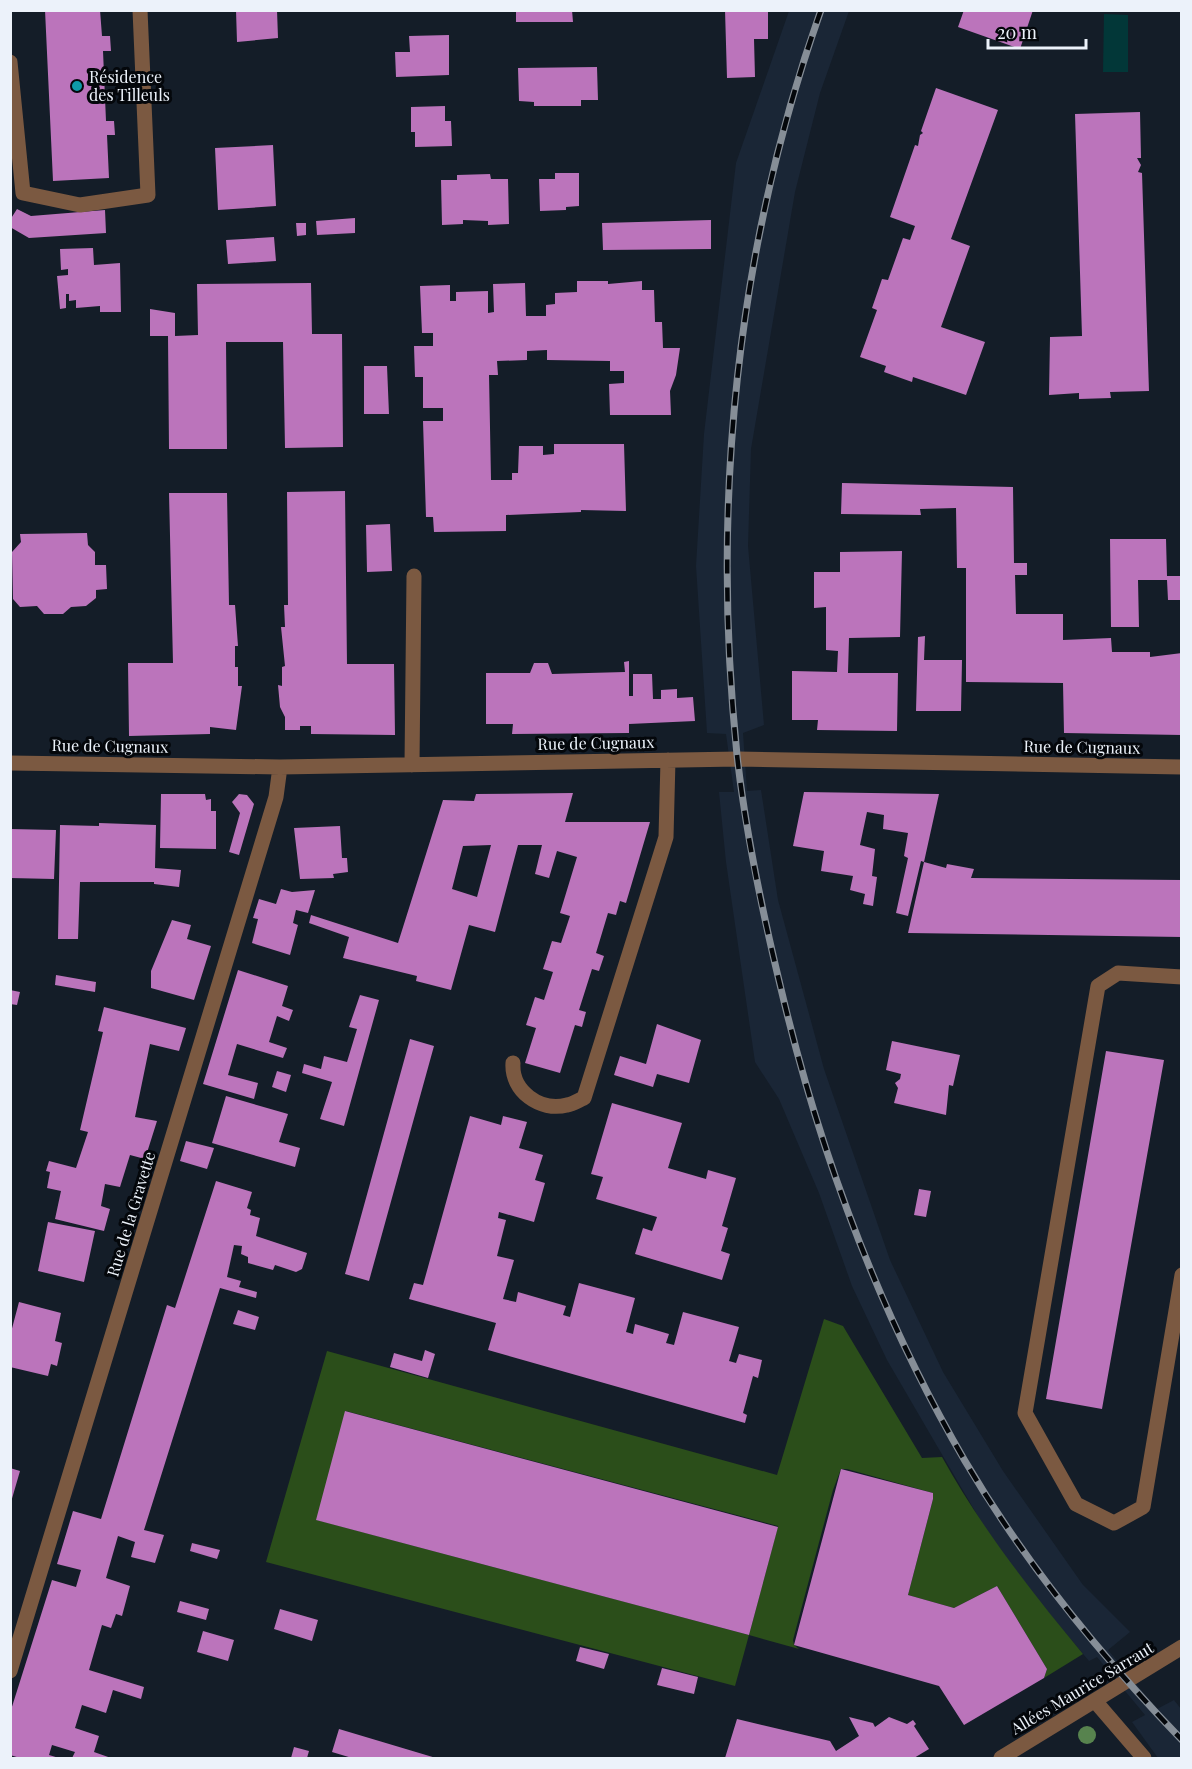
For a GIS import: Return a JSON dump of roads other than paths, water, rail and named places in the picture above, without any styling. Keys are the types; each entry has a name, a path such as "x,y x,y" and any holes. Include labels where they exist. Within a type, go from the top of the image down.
{"street":[{"path":"10,62 23,193 80,205 148,195 140,10"},
{"path":"412,765 414,576"},
{"path":"513,1063 516,1082 532,1100 545,1106 566,1106 584,1098 666,837 668,760"},
{"name":"Rue de Cugnaux","path":"10,763 280,767 668,760 1182,767"},
{"name":"Rue de la Gravette","path":"10,1671 276,797 280,767"},
{"path":"1182,977 1118,973 1098,986 1025,1413 1076,1504 1114,1523 1143,1507 1182,1275"},
{"name":"Allées Maurice Sarraut","path":"1001,1758 1182,1647"},
{"path":"1095,1701 1144,1758"}],"railway":[{"path":"821,10 792,100 768,192 750,285 737,378 730,472 727,566 730,661 737,755 750,845 762,905 798,1054 835,1175 880,1292 934,1406 988,1499 1038,1572 1122,1675 1182,1740"}],"place":[{"name":"Résidence des Tilleuls","path":"77,86"}]}
